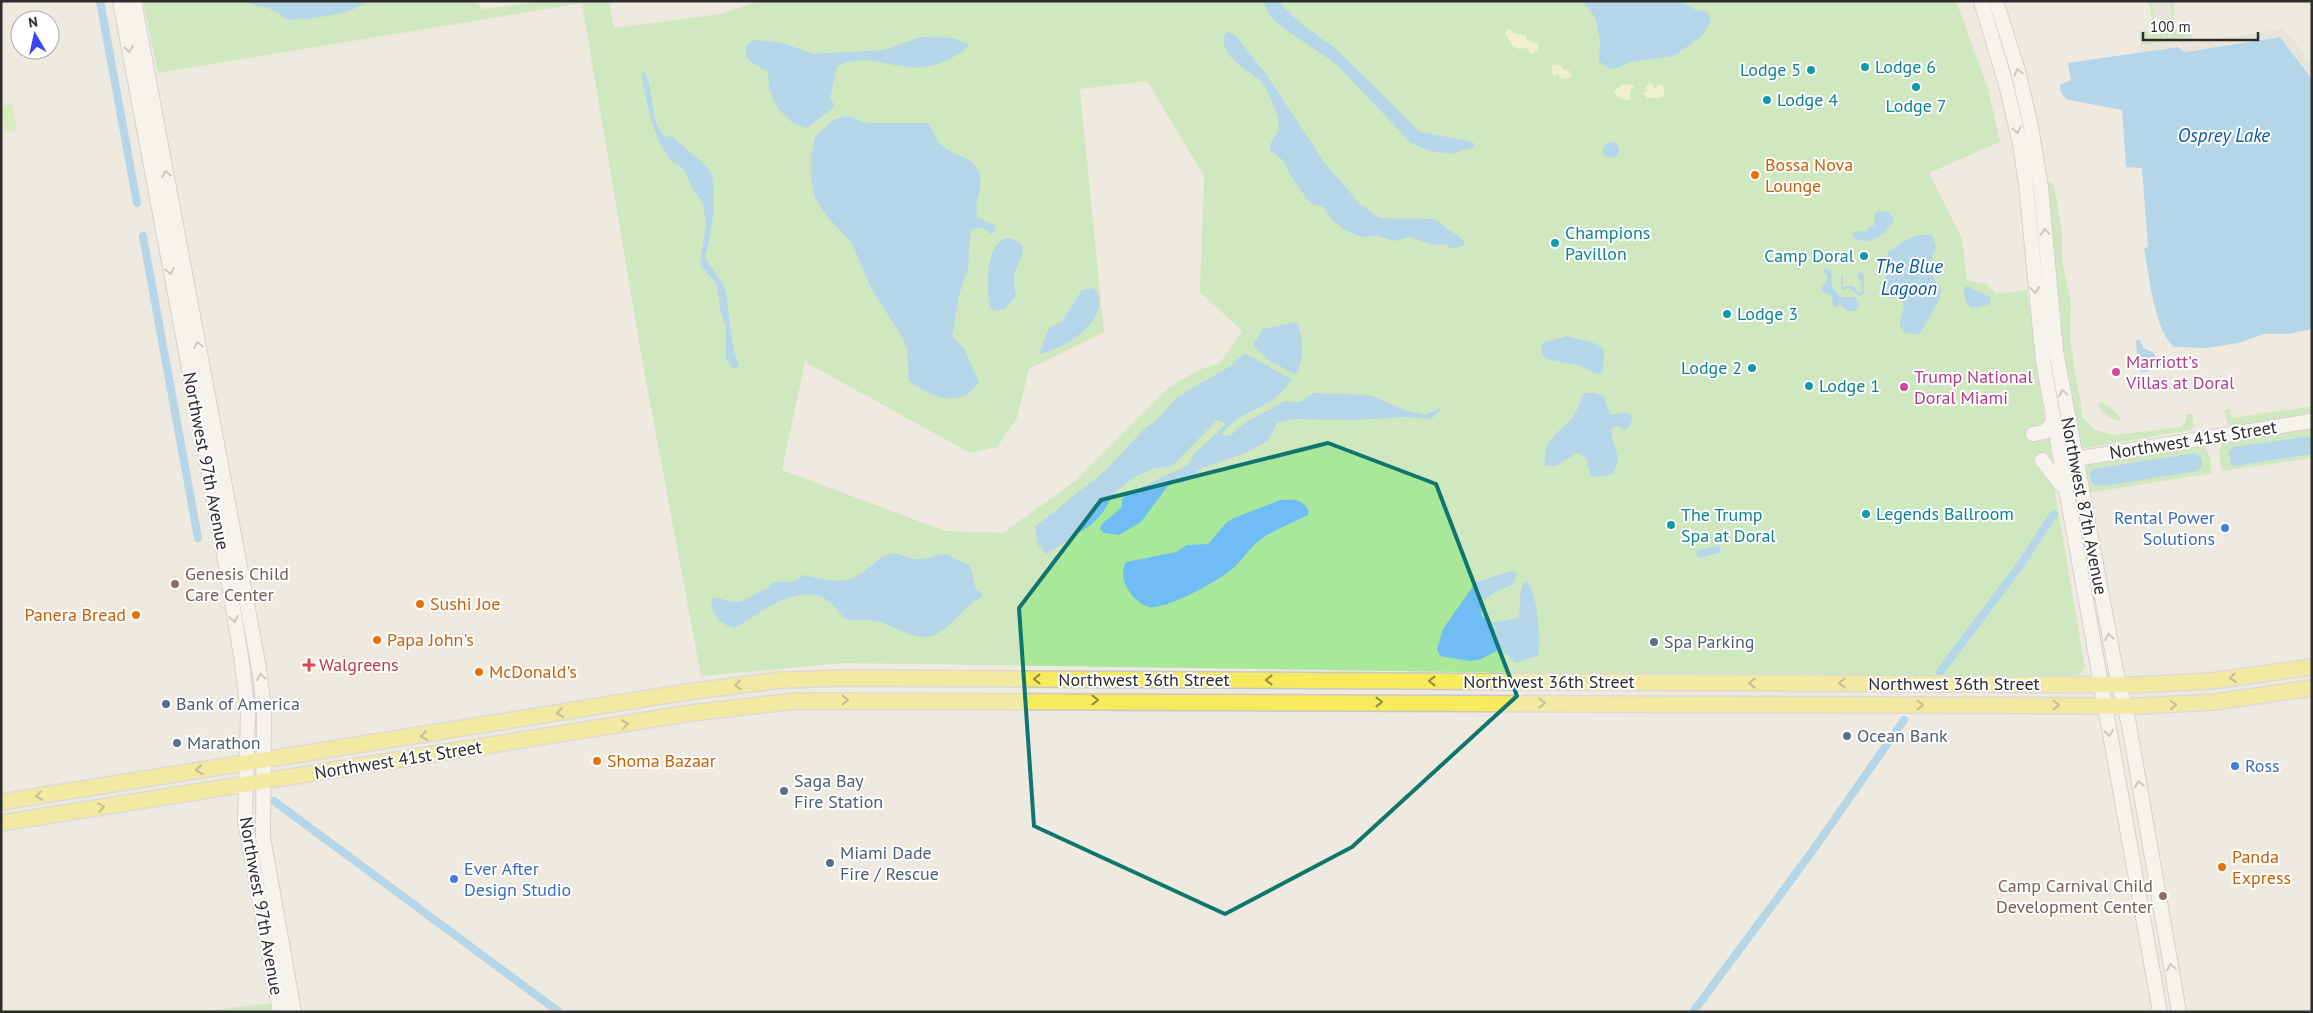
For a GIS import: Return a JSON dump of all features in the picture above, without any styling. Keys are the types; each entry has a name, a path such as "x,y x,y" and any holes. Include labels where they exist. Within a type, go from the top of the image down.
{"main road":[{"name":"Northwest 36th Street","path":"786,680 1015,679 2119,684 2200,682 2312,667"},
{"path":"1015,679 1015,700"},
{"name":"Northwest 41st Street","path":"1,802 472,728 687,692 786,680"},
{"path":"1115,700 1116,680"},
{"path":"1233,701 1234,680"},
{"path":"1345,702 1346,681"},
{"path":"1571,703 1572,682"},
{"path":"1950,705 1968,693 1974,684"},
{"path":"1971,705 1986,691 2003,684"},
{"name":"Northwest 36th Street","path":"796,701 1115,700 2124,706 2214,702 2310,685"},
{"path":"687,692 690,713"},
{"name":"Northwest 41st Street","path":"1,823 690,713 796,701"},
{"path":"577,732 580,721 595,707"},
{"path":"525,718 530,728 546,736"},
{"path":"501,744 519,729 525,718"},
{"path":"472,728 475,748"}],"street":[{"name":"Northwest 97th Avenue","path":"120,1 225,563 245,685 248,713 246,827 280,1012"},
{"name":"Northwest 97th Avenue","path":"134,1 259,668 264,708 262,782 264,847 294,1012"},
{"name":"Northwest 87th Avenue","path":"1981,1 2006,81 2022,154 2038,330 2064,491 2160,1012"},
{"name":"Northwest 87th Avenue","path":"1996,1 2023,90 2036,153 2053,333 2075,459 2124,706 2180,1012"},
{"path":"2022,154 2036,153"},
{"name":"Northwest 41st Street","path":"2075,459 2312,421"},
{"path":"2032,434 2044,432 2054,423"},
{"path":"2042,460 2064,491"},
{"path":"2073,540 2087,560 2092,579 2099,586"},
{"path":"2144,925 2163,922"}],"highlighted area":[{"path":"1328,443 1436,484 1517,696 1352,847 1225,914 1034,826 1019,608 1101,500"}],"green space":[{"path":"143,1 477,1 482,9 542,1 609,1 614,28 720,14 761,1 1956,1 1988,88 2000,142 1929,173 1962,238 1967,280 1986,284 1997,294 2027,290 2045,422 2052,456 2046,470 2053,481 2085,668 2080,674 2072,676 1530,673 844,663 701,676 641,354 582,3 158,73","holes":["1147,81 1204,176 1200,292 1242,331 1220,363 1198,370 1167,389 1075,481 1003,533 945,531 782,470 805,362 970,453 997,447 1017,418 1029,369 1104,332 1080,89"]},
{"path":"2149,1 2173,1 2175,12 2171,25 2162,27 2155,25"},
{"path":"2190,25 2193,43 2283,29 2312,64 2312,76 2280,36 2183,51 2182,45 2142,51 2139,31 2164,33"},
{"path":"12,104 17,131 5,132 1,106"},
{"path":"2043,176 2054,185 2062,231 2062,261 2071,303 2070,340 2083,418 2095,430 2114,435 2181,427 2186,421 2186,414 2192,414 2194,425 2191,430 2086,448 2080,446 2068,386"},
{"path":"2100,402 2108,405 2121,418 2119,421 2104,413 2098,405"},
{"path":"2312,406 2312,414 2232,426 2227,423 2224,410 2230,409 2232,418"},
{"path":"2312,426 2312,436 2233,447 2229,451 2235,466 2312,454 2312,458 2222,471 2219,453 2223,441"},
{"path":"2197,443 2202,445 2207,451 2212,473 2088,493 2085,470 2090,463","holes":["2194,453 2089,473 2093,469"]},
{"path":"273,1003 274,1012 198,1012"}],"sand":[{"path":"1509,29 1515,34 1526,35 1527,40 1538,44 1538,51 1531,54 1527,48 1518,49 1512,45 1505,33"},
{"path":"1553,64 1570,71 1571,77 1566,79 1559,77 1559,73 1555,76 1551,72"},
{"path":"1623,84 1636,86 1630,90 1630,100 1619,98 1613,92"},
{"path":"1650,84 1653,85 1654,90 1658,85 1663,86 1665,92 1662,98 1646,98 1644,92 1648,91 1645,87"}],"shaded area":[{"path":"2152,1 2171,1 2173,23 2165,27 2155,25"},
{"path":"2283,29 2312,65 2312,76 2280,36 2183,51 2182,45 2142,51 2142,45 2191,37 2193,43"}],"water":[{"path":"246,1 367,1 359,7 339,14 287,20 271,9"},
{"path":"1263,1 1278,1 1300,23 1336,49 1420,132 1469,141 1474,143 1475,147 1451,154 1430,151 1411,143 1336,64 1279,25 1269,15"},
{"path":"1582,1 1681,1 1696,10 1707,12 1711,21 1703,35 1674,56 1630,62 1617,68 1609,69 1599,61 1600,40 1595,17"},
{"path":"1227,31 1236,36 1266,74 1324,162 1359,203 1379,218 1434,219 1463,240 1465,245 1452,249 1445,244 1434,245 1409,237 1394,241 1378,236 1362,237 1345,230 1333,221 1323,207 1314,205 1307,199 1290,175 1284,161 1271,151 1270,144 1277,134 1279,127 1275,109 1263,84 1230,57 1223,39"},
{"path":"921,37 953,38 969,44 955,56 938,64 922,67 908,67 866,60 852,61 837,66 830,98 834,104 832,109 807,128 789,120 779,109 769,89 768,72 749,60 746,52 746,46 754,40 779,42 814,54 884,50"},
{"name":"Osprey Lake","path":"2280,37 2312,79 2312,329 2288,334 2264,334 2238,343 2207,348 2174,347 2167,339 2153,301 2144,248 2148,247 2142,168 2126,167 2122,110 2069,100 2062,94 2060,85 2071,80 2068,63 2178,47 2185,52"},
{"path":"644,72 648,80 654,115 660,131 666,137 672,136 710,171 714,189 714,200 710,238 705,256 725,290 732,339 739,364 737,368 732,368 726,359 726,328 715,282 700,265 706,225 703,203 691,186 684,169 670,160 659,142 650,117 641,73"},
{"path":"846,116 867,123 928,123 942,145 966,158 978,169 981,182 976,212 978,218 994,225 996,230 991,234 981,227 973,229 970,234 968,269 959,295 952,336 964,349 979,382 972,391 964,396 945,398 936,396 909,381 907,348 900,334 872,290 852,243 826,215 815,198 811,179 811,156 815,137 833,120"},
{"path":"1608,142 1614,142 1619,147 1617,156 1608,158 1603,153 1603,147"},
{"path":"1880,211 1889,212 1894,221 1886,230 1872,240 1866,241 1854,238 1853,233 1857,231 1864,232 1875,224 1874,214"},
{"name":"The Blue Lagoon","path":"1917,235 1932,235 1936,247 1931,270 1934,279 1942,290 1920,334 1906,334 1899,324 1904,308 1902,298 1890,298 1885,289 1888,252"},
{"path":"1005,238 1020,243 1023,252 1014,276 1016,296 1005,309 995,311 990,308 988,290 990,259 998,243"},
{"path":"1824,268 1831,271 1832,286 1840,297 1855,297 1859,307 1855,311 1848,311 1840,305 1833,308 1832,296 1821,289 1827,280 1827,275 1823,273"},
{"path":"1862,272 1864,275 1864,294 1859,296 1850,288 1843,290 1841,288 1841,275 1843,276 1843,287 1853,286 1858,292 1861,292 1862,284 1857,275"},
{"path":"1967,286 1991,298 1990,304 1972,308 1967,304 1963,289"},
{"path":"1094,288 1099,299 1098,310 1093,321 1073,339 1061,346 1039,354 1049,328 1062,321 1082,290"},
{"path":"1297,322 1301,335 1302,356 1296,375 1267,359 1253,345 1263,329"},
{"path":"1567,336 1597,344 1604,350 1603,372 1597,374 1578,365 1545,359 1541,351 1543,343"},
{"path":"2136,340 2140,340 2143,348 2153,352 2156,357 2165,360 2168,364 2150,367 2150,371 2142,372 2138,369"},
{"path":"1245,353 1291,379 1281,393 1233,422 1222,433 1225,436 1233,433 1254,417 1284,401 1300,402 1314,393 1372,396 1405,410 1425,415 1440,408 1440,411 1431,419 1406,417 1350,420 1293,419 1277,423 1268,441 1246,453 1202,468 1184,482 1173,483 1167,487 1141,522 1119,535 1104,533 1100,529 1101,525 1122,507 1122,499 1127,494 1188,465 1195,453 1224,426 1225,423 1217,420 1172,466 1152,469 1136,476 1115,492 1103,512 1092,524 1047,554 1038,545 1035,527 1105,471 1144,429 1156,421 1177,397 1229,367"},
{"path":"1585,393 1596,393 1604,397 1610,415 1626,413 1633,416 1630,426 1625,429 1616,426 1612,428 1618,457 1616,468 1611,475 1591,477 1586,458 1577,453 1556,466 1545,466 1545,456 1550,442 1574,415"},
{"path":"2312,436 2312,454 2235,466 2231,464 2229,451 2233,447"},
{"path":"2194,453 2200,456 2202,460 2202,466 2198,471 2104,486 2093,485 2089,473 2093,469"},
{"path":"1280,500 1300,502 1309,511 1308,515 1260,540 1235,566 1215,581 1179,600 1157,607 1144,605 1131,594 1123,574 1126,562 1176,552 1187,545 1208,544 1226,523 1234,518"},
{"path":"1719,545 1721,552 1698,558 1696,551"},
{"path":"894,553 918,559 945,554 970,565 976,590 982,593 982,597 969,605 947,627 927,637 912,635 875,621 845,619 830,602 819,596 807,595 785,599 734,628 724,624 714,614 711,598 740,602 758,592 766,590 772,582 795,582 803,575 832,580 850,579 862,573 882,557"},
{"path":"1512,571 1517,573 1513,584 1486,599 1483,604 1482,616 1492,623 1518,618 1520,593 1526,580 1533,596 1538,616 1538,656 1515,663 1508,655 1498,650 1481,659 1470,661 1440,656 1437,649 1443,629 1476,582"}],"waterway":[{"path":"100,1 137,203"},
{"path":"143,236 198,538"},
{"path":"1940,672 2019,567 2054,514"},
{"path":"1693,1012 1811,853 1904,720"},
{"path":"274,801 559,1012"}],"place":[{"name":"Lodge 6","path":"1865,67"},
{"name":"Lodge 5","path":"1811,70"},
{"name":"Lodge 7","path":"1916,87"},
{"name":"Lodge 4","path":"1767,100"},
{"name":"Bossa Nova Lounge","path":"1755,175"},
{"name":"Champions Pavillon","path":"1555,243"},
{"name":"Camp Doral","path":"1864,256"},
{"name":"Lodge 3","path":"1727,314"},
{"name":"Lodge 2","path":"1752,368"},
{"name":"Marriott's Villas at Doral","path":"2116,372"},
{"name":"Lodge 1","path":"1809,386"},
{"name":"Trump National Doral Miami","path":"1904,387"},
{"name":"Legends Ballroom","path":"1866,514"},
{"name":"The Trump Spa at Doral","path":"1671,525"},
{"name":"Rental Power Solutions","path":"2225,528"},
{"name":"Genesis Child Care Center","path":"175,584"},
{"name":"Sushi Joe","path":"420,604"},
{"name":"Panera Bread","path":"136,615"},
{"name":"Papa John's","path":"377,640"},
{"name":"Spa Parking","path":"1654,642"},
{"name":"Walgreens","path":"309,665"},
{"name":"McDonald's","path":"479,672"},
{"name":"Bank of America","path":"166,704"},
{"name":"Ocean Bank","path":"1847,736"},
{"name":"Marathon","path":"177,743"},
{"name":"Shoma Bazaar","path":"597,761"},
{"name":"Ross","path":"2235,766"},
{"name":"Saga Bay Fire Station","path":"784,791"},
{"name":"Miami Dade Fire / Rescue","path":"830,863"},
{"name":"Panda Express","path":"2222,867"},
{"name":"Ever After Design Studio","path":"454,879"},
{"name":"Camp Carnival Child Development Center","path":"2163,896"}]}
